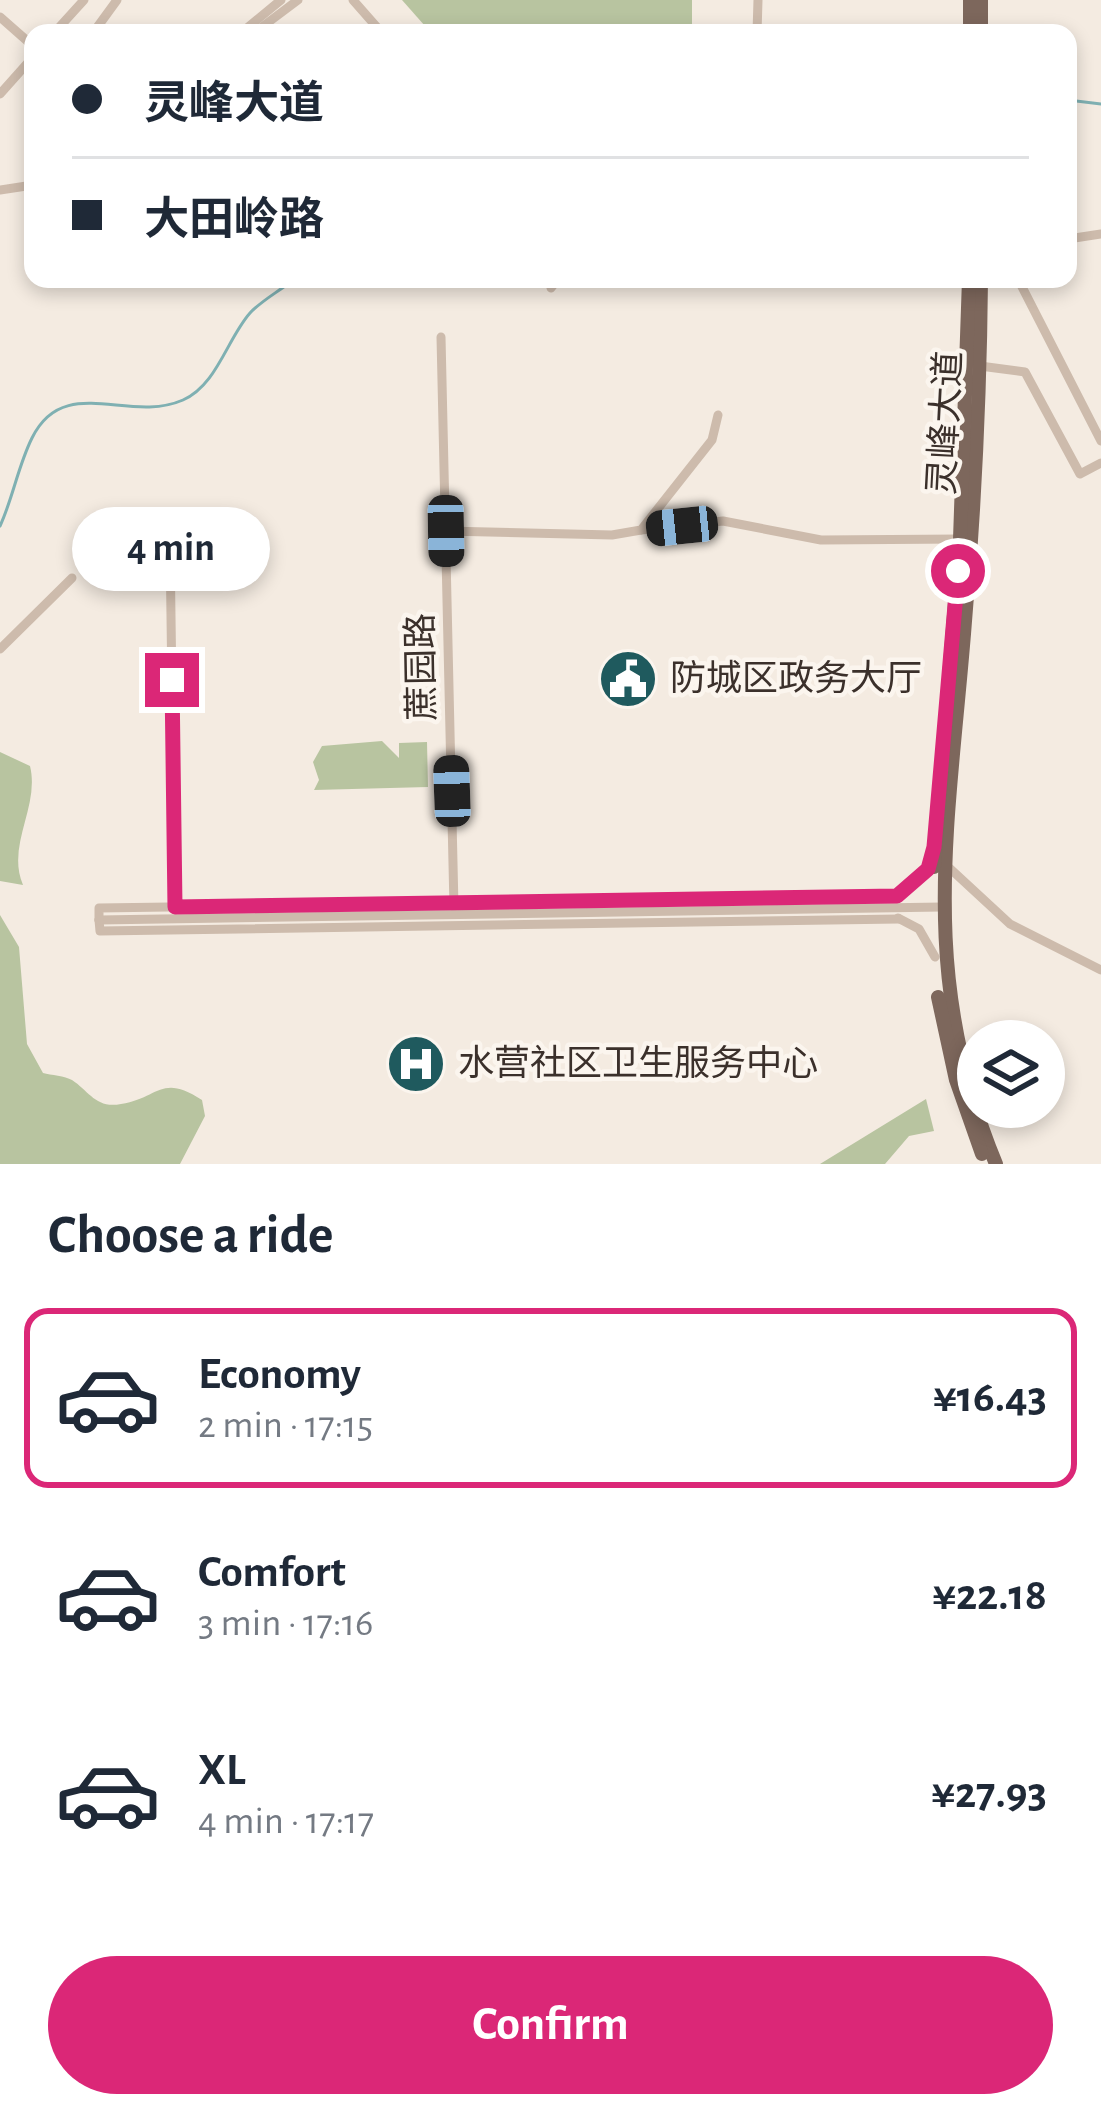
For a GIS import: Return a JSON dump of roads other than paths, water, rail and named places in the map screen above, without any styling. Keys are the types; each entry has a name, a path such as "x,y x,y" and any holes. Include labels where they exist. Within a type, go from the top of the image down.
{"main road":[{"name":"灵峰大道","path":"951,713 969,288"},
{"name":"灵峰大道","path":"951,713 980,366 981,288"},
{"path":"951,713 934,847 938,907 952,1022 996,1164"},
{"path":"951,713 934,957 947,1048 987,1164"}],"street":[{"path":"62,24 84,0"},
{"path":"99,24 117,0"},
{"path":"252,24 281,0"},
{"path":"266,24 298,0"},
{"path":"353,0 374,24"},
{"path":"0,17 24,38"},
{"path":"0,94 24,67"},
{"path":"1023,288 1101,441"},
{"name":"蔗园路","path":"441,337 454,914"},
{"path":"980,366 1024,372 1080,474 1101,463"},
{"path":"641,530 712,440 718,415"},
{"path":"446,531 612,535 723,521 820,540 960,538"},
{"path":"170,543 176,918"},
{"path":"0,649 72,578"},
{"path":"871,908 897,896 928,869 934,847"},
{"path":"943,861 1010,924 1101,970"},
{"path":"454,914 897,896"},
{"path":"176,918 100,931 99,908 176,918 938,907"},
{"path":"871,908 919,929 934,957"},
{"path":"454,914 899,919"}],"waterway":[{"path":"1077,101 1101,104"},
{"path":"0,526 27,449 45,419 61,408 79,404 141,407 183,400 205,384 250,313 282,288"}],"place":[{"name":"防城区政务大厅","path":"628,679"},
{"name":"水营社区卫生服务中心","path":"416,1064"}]}
